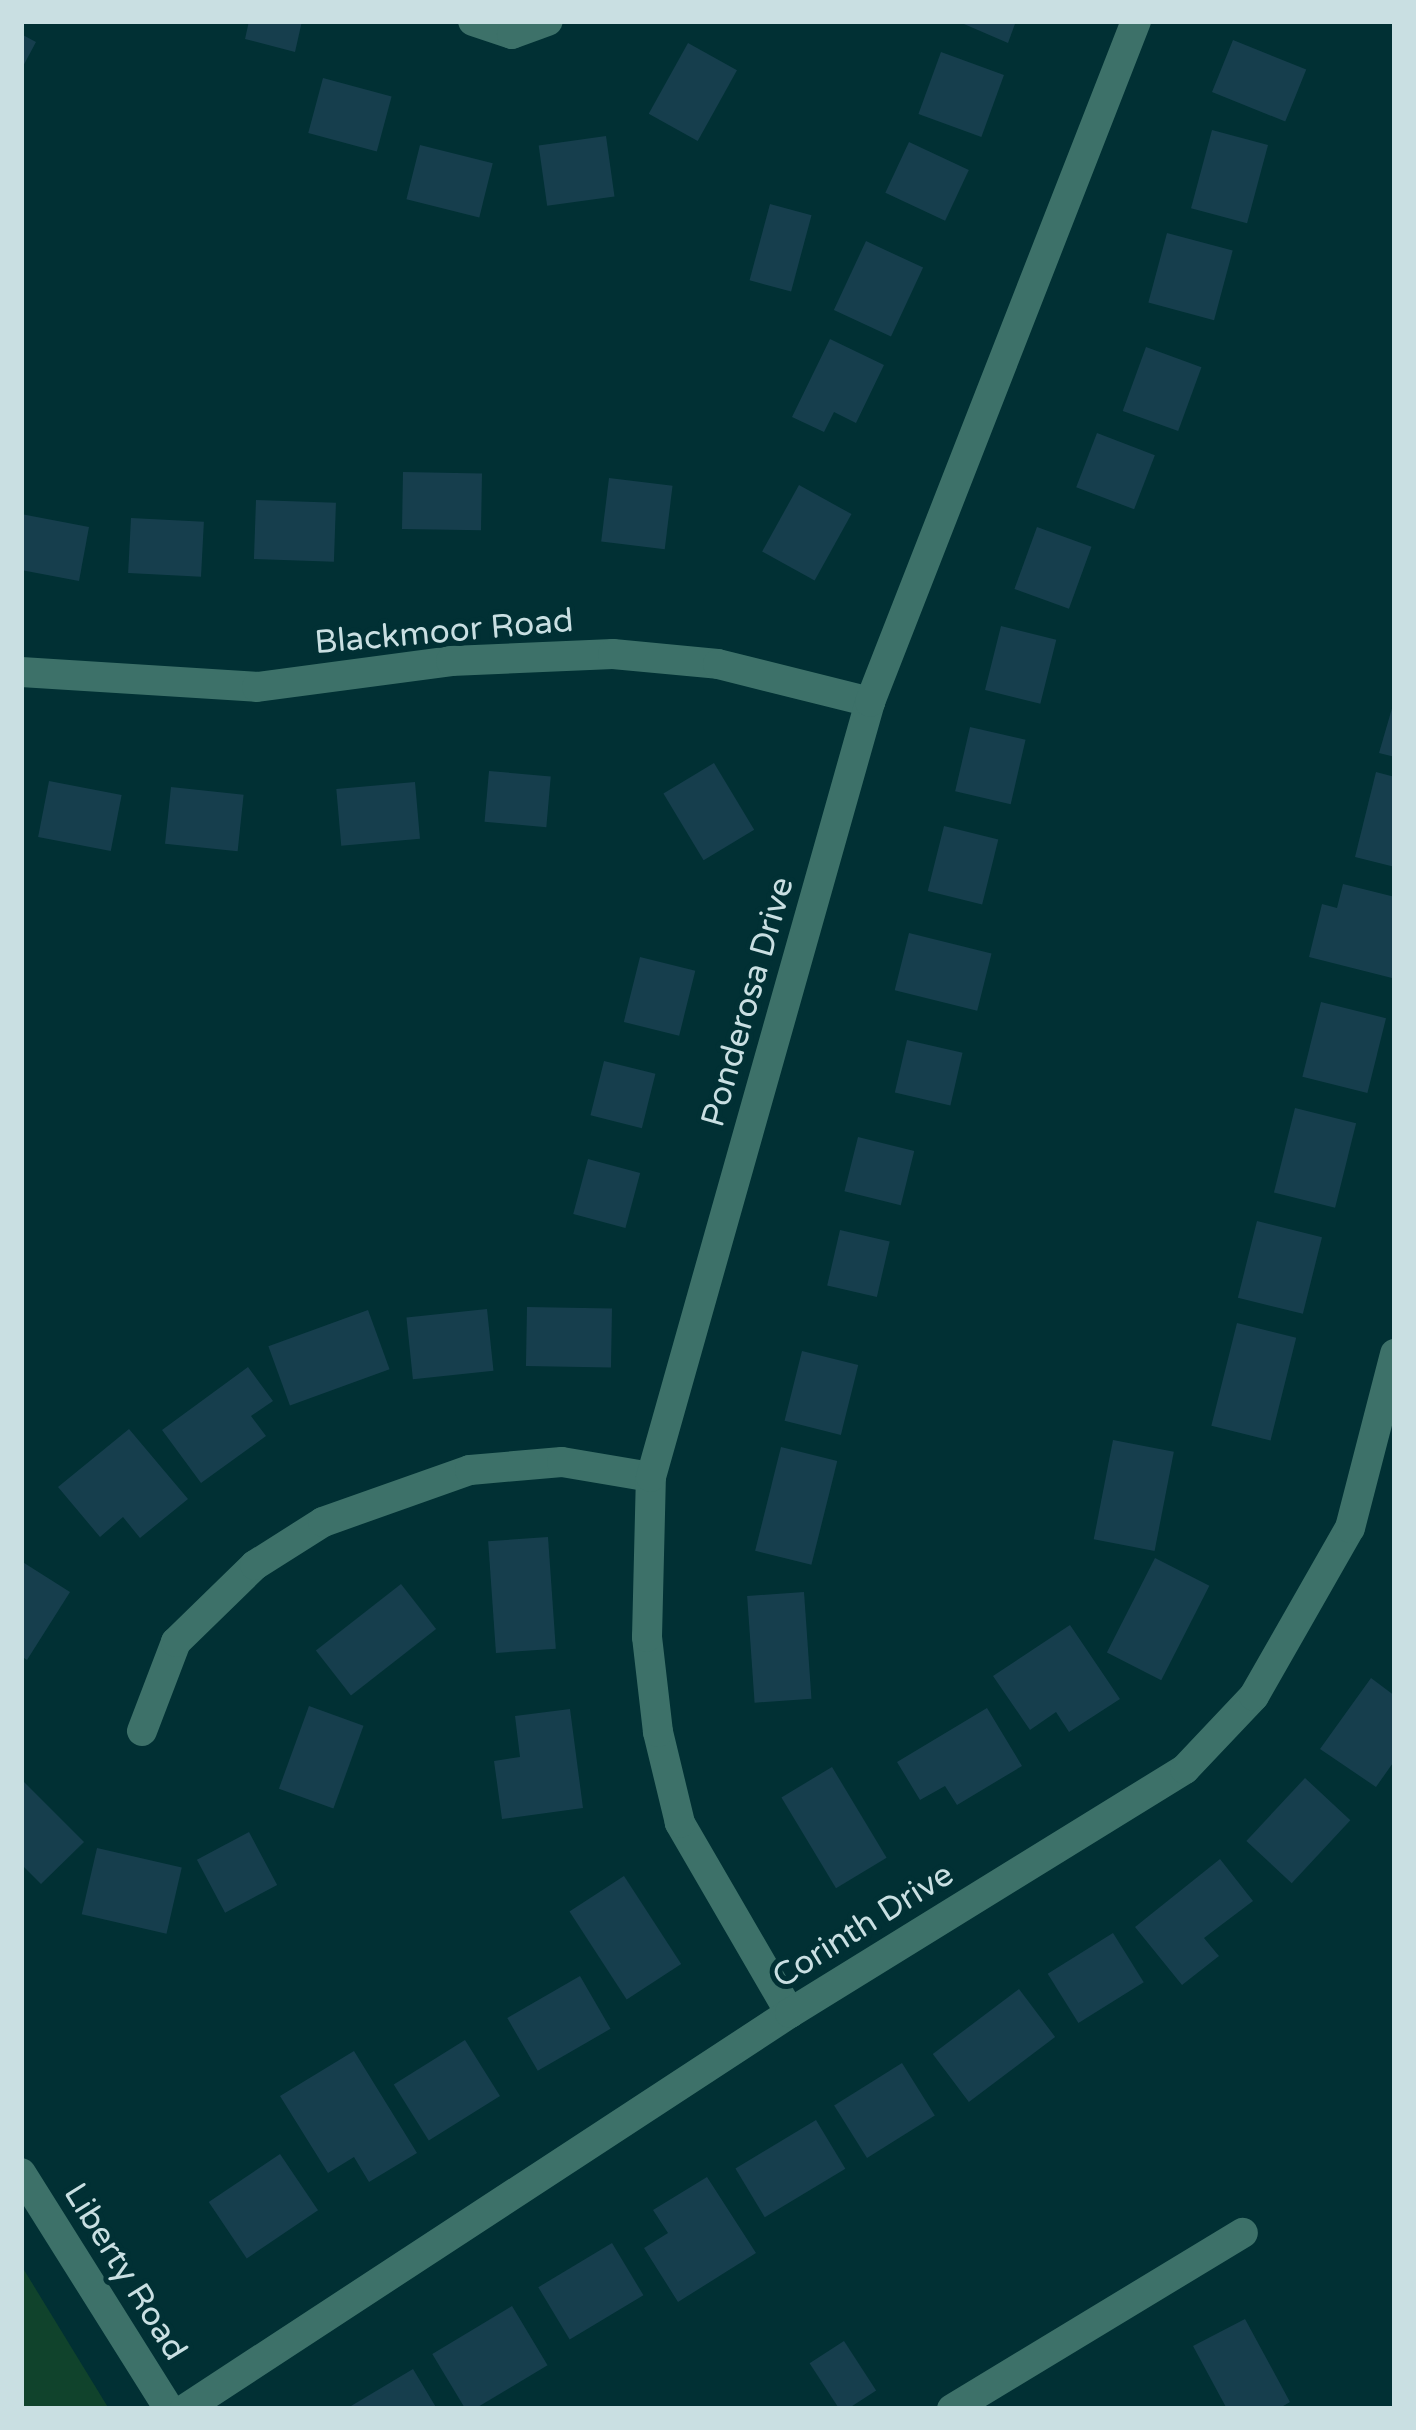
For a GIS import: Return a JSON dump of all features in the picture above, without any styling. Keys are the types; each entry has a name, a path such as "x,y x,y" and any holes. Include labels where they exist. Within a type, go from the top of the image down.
{"street":[{"path":"473,21 512,34 548,21"},
{"name":"Ponderosa Drive","path":"790,2013 680,1823 658,1732 647,1636 651,1478 870,702 1136,21"},
{"name":"Blackmoor Road","path":"21,672 256,687 451,662 613,654 718,664 870,702"},
{"name":"Corinth Drive","path":"185,2409 790,2013 1185,1769 1254,1696 1350,1528 1395,1354"},
{"path":"142,1730 176,1642 255,1565 323,1522 470,1470 562,1462 651,1478"},
{"name":"Liberty Road","path":"21,2174 169,2409"},
{"path":"952,2409 1243,2234"}],"green space":[{"path":"21,2265 109,2409 21,2409"}],"building":[{"path":"249,21 302,21 295,52 245,39"},
{"path":"957,21 1016,21 1008,43"},
{"path":"21,34 36,42 21,70"},
{"path":"1233,40 1306,70 1285,122 1212,92"},
{"path":"688,43 737,70 698,141 649,114"},
{"path":"941,52 1004,75 981,137 918,114"},
{"path":"323,78 392,96 377,151 308,133"},
{"path":"1212,130 1268,145 1247,223 1191,208"},
{"path":"606,136 614,196 547,206 539,145"},
{"path":"909,142 969,170 945,221 885,193"},
{"path":"420,145 493,163 479,217 406,199"},
{"path":"770,204 812,215 791,291 750,280"},
{"path":"1167,233 1233,251 1214,320 1148,303"},
{"path":"866,241 923,268 891,337 834,310"},
{"path":"830,339 884,365 856,423 834,412 824,432 792,417"},
{"path":"1146,347 1201,367 1178,431 1123,411"},
{"path":"1097,433 1155,455 1134,509 1076,487"},
{"path":"403,472 482,473 481,530 402,529"},
{"path":"609,478 673,486 665,549 601,542"},
{"path":"799,485 851,514 815,581 762,551"},
{"path":"256,500 336,503 334,562 254,559"},
{"path":"21,514 89,527 79,581 21,570"},
{"path":"131,518 204,522 201,577 128,573"},
{"path":"1037,527 1092,547 1069,609 1014,589"},
{"path":"1001,626 1056,640 1040,704 985,690"},
{"path":"1395,698 1395,757 1379,753"},
{"path":"970,727 1026,740 1011,804 955,791"},
{"path":"714,763 754,830 704,860 663,793"},
{"path":"489,771 551,776 546,827 485,822"},
{"path":"1376,772 1395,777 1395,867 1355,857"},
{"path":"49,781 122,795 111,851 38,837"},
{"path":"415,782 420,839 341,846 336,789"},
{"path":"171,787 244,795 238,851 165,844"},
{"path":"944,826 998,840 982,905 928,891"},
{"path":"1343,884 1395,897 1392,978 1309,957 1322,904 1337,908"},
{"path":"909,933 991,954 977,1011 895,990"},
{"path":"640,957 695,971 679,1036 624,1022"},
{"path":"1321,1002 1386,1018 1367,1093 1302,1077"},
{"path":"907,1040 963,1053 950,1105 895,1093"},
{"path":"604,1061 655,1074 642,1128 590,1115"},
{"path":"1295,1108 1356,1123 1335,1208 1274,1192"},
{"path":"858,1137 914,1151 901,1205 844,1191"},
{"path":"588,1159 640,1173 625,1228 573,1214"},
{"path":"1257,1221 1322,1237 1303,1314 1238,1298"},
{"path":"840,1230 890,1241 877,1297 827,1286"},
{"path":"527,1307 612,1308 611,1367 526,1366"},
{"path":"487,1309 493,1371 413,1379 406,1317"},
{"path":"368,1310 390,1369 290,1405 268,1346"},
{"path":"1237,1323 1296,1338 1271,1441 1211,1426"},
{"path":"802,1351 858,1365 841,1435 785,1421"},
{"path":"248,1367 273,1401 251,1416 266,1436 201,1483 162,1430"},
{"path":"129,1429 188,1499 140,1538 123,1517 100,1537 58,1487"},
{"path":"1113,1440 1174,1452 1155,1551 1094,1539"},
{"path":"781,1447 837,1461 811,1565 755,1551"},
{"path":"548,1537 556,1649 496,1653 488,1541"},
{"path":"1155,1558 1209,1586 1161,1680 1107,1652"},
{"path":"21,1561 70,1592 27,1660 21,1656"},
{"path":"401,1584 436,1629 351,1695 316,1650"},
{"path":"804,1592 811,1699 755,1703 747,1596"},
{"path":"1070,1625 1120,1699 1069,1732 1056,1712 1030,1730 993,1676"},
{"path":"1371,1678 1395,1696 1395,1760 1376,1787 1320,1749"},
{"path":"309,1706 364,1726 333,1809 279,1789"},
{"path":"987,1708 1022,1766 957,1805 945,1786 920,1800 897,1762"},
{"path":"570,1709 583,1808 502,1819 494,1761 520,1757 515,1716"},
{"path":"832,1767 887,1858 836,1888 781,1797"},
{"path":"1305,1778 1350,1820 1292,1883 1246,1841"},
{"path":"21,1779 84,1842 41,1884 21,1864"},
{"path":"249,1832 277,1885 225,1913 197,1860"},
{"path":"97,1848 182,1868 166,1934 82,1914"},
{"path":"1220,1859 1253,1901 1204,1938 1219,1956 1182,1985 1135,1927"},
{"path":"624,1876 681,1964 627,1999 569,1911"},
{"path":"1113,1933 1144,1982 1078,2023 1048,1974"},
{"path":"580,1976 610,2029 538,2071 507,2018"},
{"path":"1019,1989 1055,2037 969,2102 933,2054"},
{"path":"465,2040 500,2096 429,2140 394,2085"},
{"path":"354,2051 417,2153 369,2182 354,2157 328,2173 280,2096"},
{"path":"902,2063 935,2116 867,2158 834,2105"},
{"path":"816,2120 845,2169 765,2217 735,2168"},
{"path":"280,2154 318,2210 247,2258 209,2202"},
{"path":"707,2177 756,2253 678,2302 644,2248 668,2233 653,2210"},
{"path":"612,2243 643,2295 570,2340 538,2287"},
{"path":"512,2306 548,2365 475,2409 465,2409 432,2354"},
{"path":"1245,2319 1290,2402 1278,2409 1227,2409 1193,2346"},
{"path":"844,2341 876,2390 848,2409 839,2409 810,2363"},
{"path":"413,2369 437,2409 346,2409"}]}
